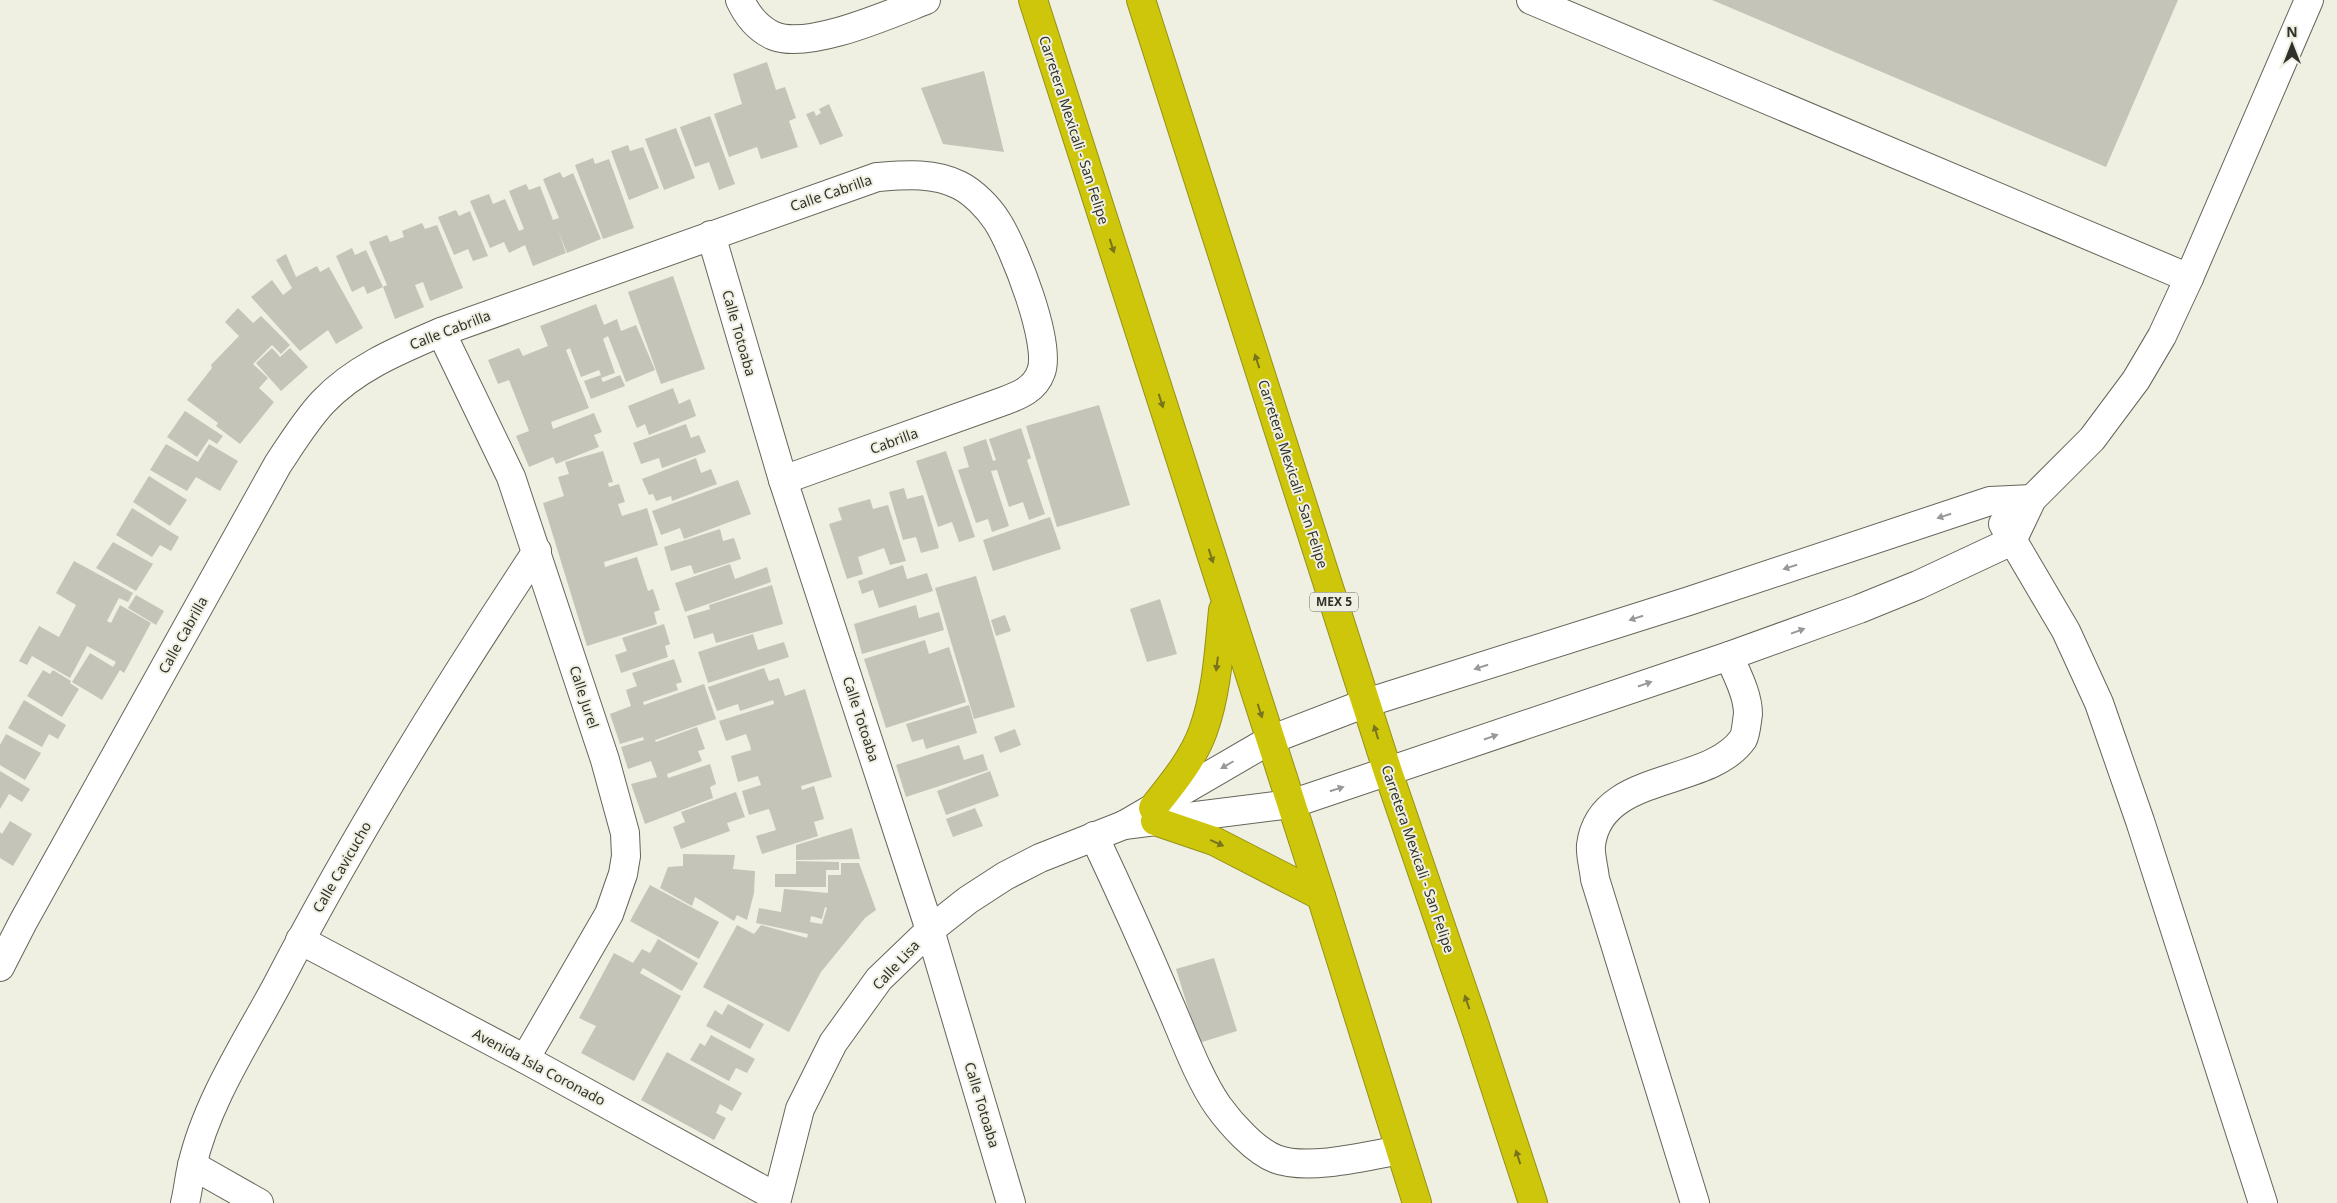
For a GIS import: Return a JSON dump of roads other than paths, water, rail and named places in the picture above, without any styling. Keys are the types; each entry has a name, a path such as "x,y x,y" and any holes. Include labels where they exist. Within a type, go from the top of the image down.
{"highway":[{"name":"Carretera Mexicali - San Felipe","path":"1032,0 1321,896 1417,1203"},
{"name":"Carretera Mexicali - San Felipe","path":"1141,0 1388,772 1533,1203"},
{"path":"1224,598 1214,691 1203,731 1186,765 1154,814 1214,841 1321,896"}],"street":[{"path":"740,0 756,25 774,36 803,40 863,23 926,0"},
{"path":"1531,0 2189,278"},
{"path":"2012,541 2032,499 2092,439 2136,380 2162,336 2309,0"},
{"name":"Calle Cabrilla","path":"0,967 23,922 269,481 301,430 324,401 352,377 390,354 440,332 877,177 903,175 938,177 959,185 988,209 1011,244 1028,288 1038,327 1042,370 1029,389 1004,401"},
{"name":"Calle Totoaba","path":"710,235 783,480 930,930 1011,1203"},
{"name":"Calle Jurel","path":"440,332 510,477 537,551 625,833 626,856 617,896 609,914 525,1059"},
{"name":"Cabrilla","path":"783,480 1004,401"},
{"name":"Calle Lisa","path":"776,1200 800,1109 833,1042 879,980 930,930 968,900 1005,876 1040,858 1154,814 1270,740 1366,703 1689,601 1990,501 2032,499"},
{"path":"1990,501 2066,631 2099,703 2143,831 2263,1203"},
{"name":"Calle Lisa","path":"1154,814 1291,804 1728,656 1859,609 2012,541"},
{"name":"Calle Cavicucho","path":"186,1203 192,1165 216,1100 300,940 414,744 493,617 537,551"},
{"path":"1694,1203 1595,879 1591,846 1598,821 1614,803 1652,784 1699,768 1730,754 1744,738 1748,712 1742,688 1728,656"},
{"path":"1094,836 1140,933 1196,1064 1218,1106 1254,1147 1277,1160 1310,1163 1344,1160 1400,1150"},
{"name":"Avenida Isla Coronado","path":"300,940 525,1059 776,1200"},
{"path":"192,1165 259,1203"}]}
